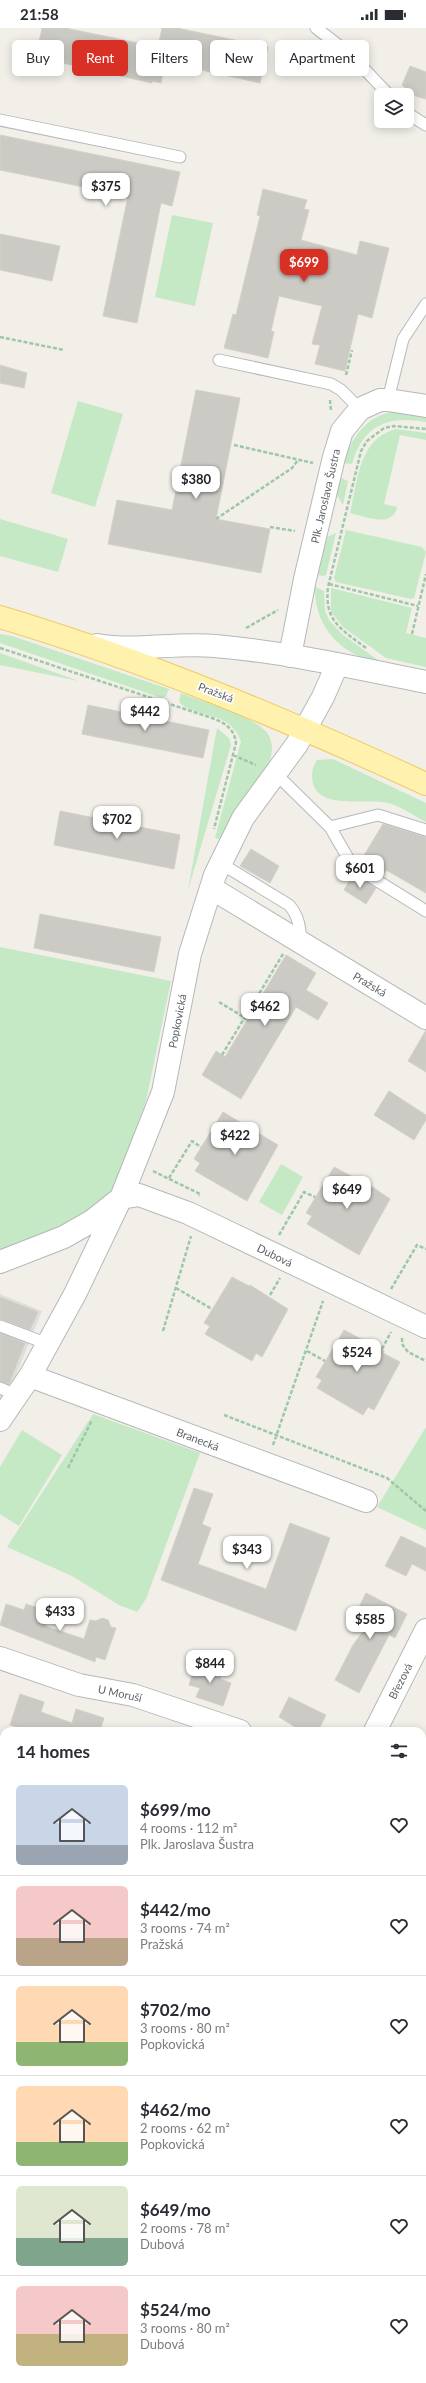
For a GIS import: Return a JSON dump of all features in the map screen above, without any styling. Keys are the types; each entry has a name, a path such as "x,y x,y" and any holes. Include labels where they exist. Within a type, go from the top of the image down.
{"main road":[{"name":"Pražská","path":"0,617 180,678 306,728 426,784"}],"street":[{"name":"Plk. Jaroslava Šustra","path":"290,656 305,578 331,467 342,431 360,409 368,404 388,400 426,406"},
{"path":"71,640 113,647 185,644 216,646 290,656 426,682"},
{"name":"Popkovická","path":"0,1262 64,1238 102,1214 121,1198 163,1092 190,954 220,863 243,818 306,728 323,697 337,665"},
{"name":"Pražská","path":"211,888 293,946 426,1018"},
{"name":"Dubová","path":"121,1198 139,1195 195,1216 426,1327"},
{"path":"0,1420 9,1391 30,1376 95,1253 121,1198"},
{"name":"Branecká","path":"30,1376 366,1501"},
{"name":"Březová","path":"377,1727 426,1630"},
{"name":"U Moruší","path":"0,1658 79,1685 133,1695 214,1726"}],"lane":[{"path":"316,28 350,54 382,88"},
{"path":"414,117 426,125"},
{"path":"0,120 180,157"},
{"path":"388,400 403,339 426,304"},
{"path":"219,360 331,384 341,390 360,409"},
{"path":"275,773 330,827 352,865 426,910"},
{"path":"330,827 378,815 426,830"},
{"path":"220,863 289,905 296,912 299,920 293,946"},
{"path":"0,1326 48,1344"}],"path":[{"path":"0,336 64,350"},
{"path":"327,397 331,406 329,418"},
{"path":"372,652 340,629 331,618 327,608 329,584 354,473 361,451 367,441 384,428 400,426 426,429"},
{"path":"234,445 354,473"},
{"path":"216,519 292,468 298,460"},
{"path":"270,527 315,536"},
{"path":"412,634 426,574"},
{"path":"305,578 418,606"},
{"path":"241,631 283,606"},
{"path":"0,648 221,722 235,735 236,743 213,832"},
{"path":"233,755 275,773"},
{"path":"222,1055 293,946"},
{"path":"219,1002 246,1019"},
{"path":"169,1178 192,1141 201,1147"},
{"path":"278,1238 304,1192 315,1198"},
{"path":"163,1331 195,1216"},
{"path":"266,1464 307,1351 330,1281"},
{"path":"176,1288 212,1309"},
{"path":"307,1351 325,1361"},
{"path":"224,1415 387,1478 426,1511"},
{"path":"68,1468 94,1417"}],"shaded area":[{"path":"0,1294 42,1311 15,1378 0,1404"}],"green space":[{"path":"172,215 213,223 195,306 155,297"},
{"path":"78,401 123,414 95,507 51,493"},
{"path":"397,411 426,416 426,422 400,420 379,426 370,432 363,440 352,464 342,463 356,436 369,422 386,413"},
{"path":"396,429 426,433 426,440 400,435 384,504 397,507 394,514 390,518 377,519 350,513 358,475 367,452 374,442 383,434"},
{"path":"339,477 348,481 343,505 337,495"},
{"path":"0,519 68,539 58,572 0,556"},
{"path":"346,530 422,547 426,552 414,598 411,599 336,582 334,578"},
{"path":"336,533 326,575 318,575 327,537"},
{"path":"315,587 324,591 325,611 329,620 342,634 382,663 368,660 355,654 343,647 334,638 325,627 320,615 316,602"},
{"path":"331,588 412,608 406,633 426,638 426,667 386,658 343,627 331,612"},
{"path":"0,634 12,636 169,689 166,696 162,698 0,643"},
{"path":"0,653 79,681 0,665"},
{"path":"181,693 215,705 255,723 264,729 272,743 271,758 268,766 225,841 215,838 241,741 236,731 230,724 189,709 181,704 179,701"},
{"path":"217,728 229,738 231,745 188,890"},
{"path":"333,759 426,803 426,822 393,804 334,800 324,797 317,791 313,783 312,771 317,760"},
{"path":"0,947 171,981 146,1101 115,1186 87,1217 0,1257"},
{"path":"281,1164 303,1177 282,1215 259,1202"},
{"path":"93,1414 200,1453 146,1599 137,1612 119,1605 72,1576 7,1547"},
{"path":"426,1427 426,1530 377,1507"},
{"path":"22,1430 62,1455 19,1526 0,1514 0,1467"}],"building":[{"path":"42,28 65,28 124,40 72,40 72,65 64,63 64,40 40,40"},
{"path":"162,28 177,28 234,40 210,40 210,72 202,70 202,40 159,40"},
{"path":"128,41 136,43 136,76 162,76 161,83 152,81 152,83 121,76 128,76"},
{"path":"410,66 426,72 426,99 414,95 414,88 406,88 402,85"},
{"path":"228,76 262,76 260,83"},
{"path":"0,135 180,172 172,206 161,203 137,323 103,316 128,196 0,170"},
{"path":"263,189 307,200 304,209 309,210 301,240 357,255 360,241 389,248 372,318 358,314 345,371 315,364 320,345 312,344 322,306 279,296 271,331 274,332 268,358 224,348 233,314 236,315 260,216 257,215"},
{"path":"0,234 60,246 52,281 0,270"},
{"path":"0,365 27,373 24,388 0,383"},
{"path":"196,390 240,398 216,519 270,529 261,573 108,544 117,500 172,510"},
{"path":"88,705 209,730 203,758 82,734"},
{"path":"60,811 180,835 174,869 54,845"},
{"path":"383,824 426,837 426,893 386,870 383,876 360,862"},
{"path":"251,849 279,866 270,883 240,866"},
{"path":"353,874 376,888 366,904 344,890"},
{"path":"40,914 161,937 154,972 34,948"},
{"path":"286,955 316,973 306,990 328,1003 318,1020 296,1007 241,1099 202,1075 216,1051 225,1057"},
{"path":"426,1030 426,1072 408,1061"},
{"path":"389,1091 426,1115 426,1120 414,1140 374,1115"},
{"path":"223,1112 278,1145 247,1201 195,1171 200,1163 194,1159"},
{"path":"334,1167 374,1188 390,1199 359,1255 307,1224 312,1216 306,1213"},
{"path":"232,1277 249,1286 250,1285 288,1309 262,1357 256,1353 252,1361 205,1334 210,1326 204,1323"},
{"path":"0,1297 38,1312 30,1330 0,1319"},
{"path":"344,1330 384,1351 383,1353 400,1362 374,1410 368,1407 363,1415 317,1388 322,1380 316,1377"},
{"path":"0,1333 25,1343 9,1384 0,1381"},
{"path":"194,1488 213,1494 202,1524 211,1528 198,1564 266,1589 290,1523 330,1538 296,1631 161,1580"},
{"path":"401,1536 426,1548 426,1571 412,1564 406,1576 385,1566"},
{"path":"366,1593 407,1614 395,1638 389,1635 359,1693 335,1680 353,1645 368,1625 354,1617"},
{"path":"6,1604 24,1610 26,1604 50,1612 45,1626 84,1639 90,1620 96,1621 102,1618 108,1620 111,1627 116,1628 105,1660 96,1657 95,1662 0,1625"},
{"path":"196,1661 223,1670 220,1679 231,1683 223,1706 196,1697 200,1688 189,1685"},
{"path":"20,1694 44,1702 41,1712 72,1723 76,1709 104,1718 101,1727 16,1727 10,1725"},
{"path":"289,1697 326,1715 320,1727 295,1727 279,1717"}]}
